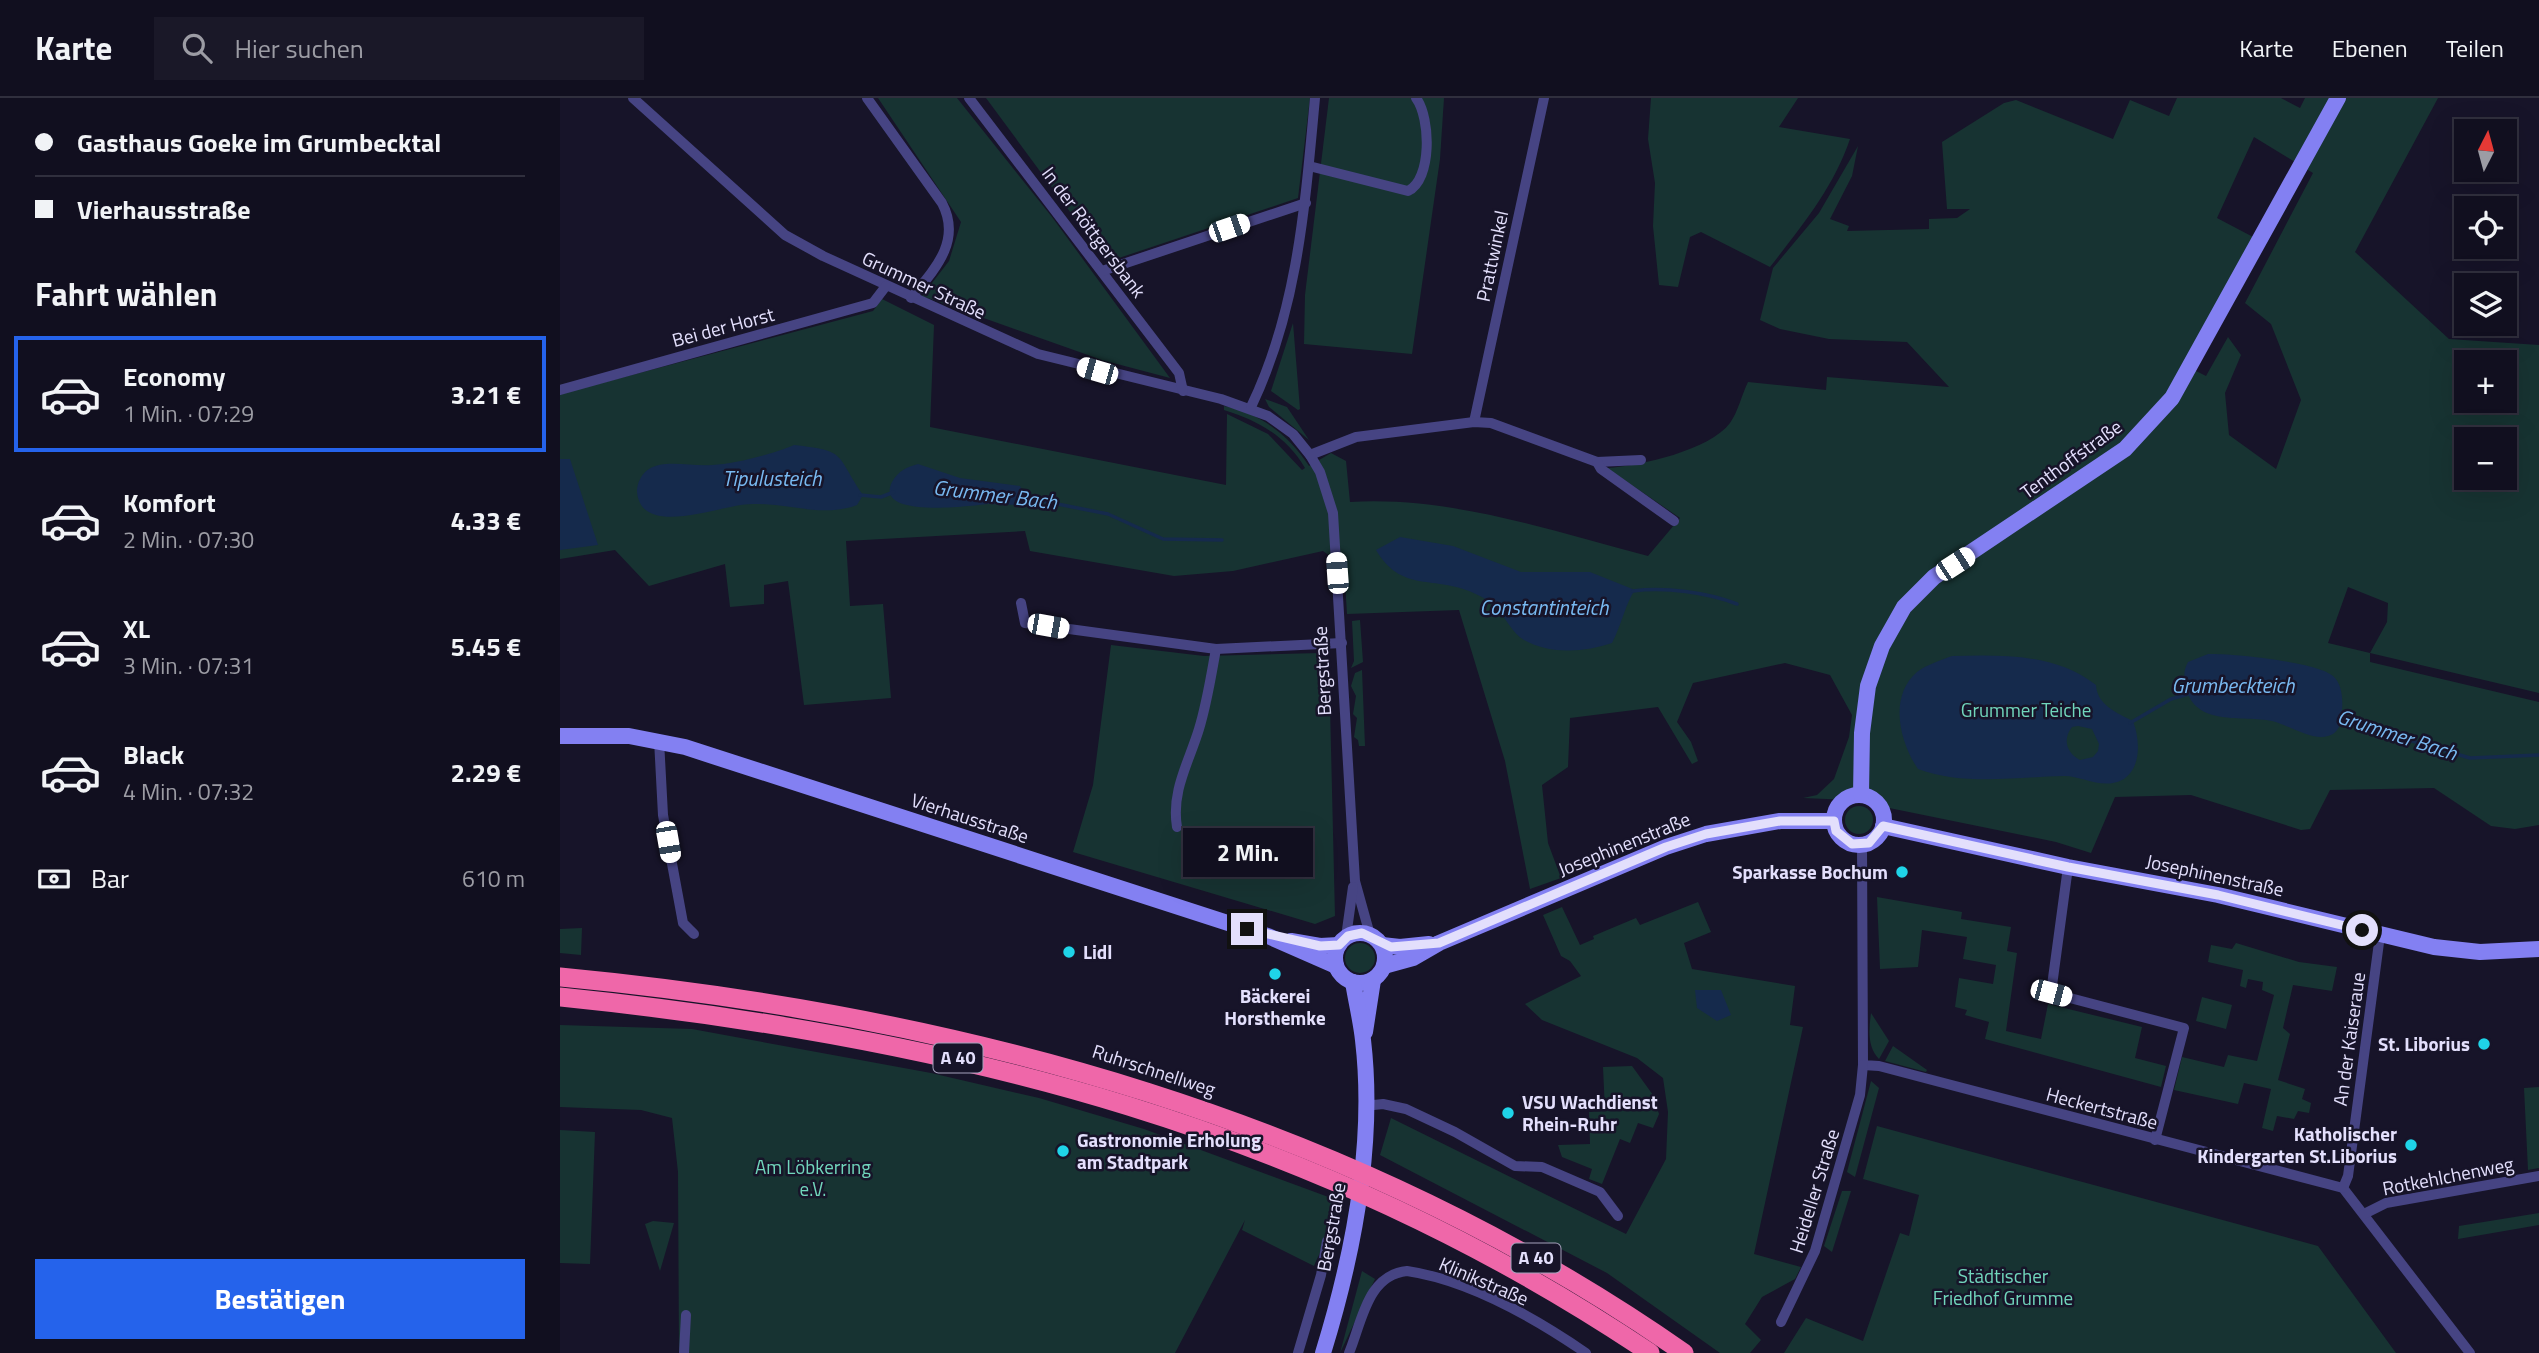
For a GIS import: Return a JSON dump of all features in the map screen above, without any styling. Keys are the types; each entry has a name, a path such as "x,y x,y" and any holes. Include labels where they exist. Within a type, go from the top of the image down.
{"highway":[{"name":"Ruhrschnellweg","path":"560,977 790,1007 986,1046 1155,1093 1379,1178 1531,1255 1684,1353"},
{"name":"Ruhrschnellweg","path":"560,997 763,1022 964,1059 1137,1107 1248,1144 1376,1198 1515,1269 1650,1353"}],"street":[{"name":"Grummer Straße","path":"634,98 785,235 886,286 1038,354 1251,407"},
{"path":"867,98 942,203 949,223 945,253 911,298"},
{"path":"1251,407 1287,306 1306,203 1315,98"},
{"path":"1309,166 1408,191 1417,187 1422,178 1428,122 1416,98"},
{"name":"Prattwinkel","path":"1474,422 1544,98"},
{"name":"Tenthoffstraße","path":"1861,795 1862,733 1868,685 1882,646 1904,607 1934,577 2115,456 2149,425 2186,375 2338,98"},
{"name":"In der Röttgersbank","path":"975,99 1179,373 1183,391"},
{"path":"1102,271 1306,203"},
{"name":"Bei der Horst","path":"560,390 873,303 886,286"},
{"name":"Bergstraße","path":"1251,407 1293,434 1310,455 1320,472 1333,513 1355,881 1336,966"},
{"path":"1310,455 1356,437 1474,422 1491,423 1597,461 1641,460"},
{"path":"1597,461 1601,469 1674,521"},
{"path":"1021,603 1025,623 1115,638 1216,649 1342,643"},
{"path":"1177,827 1174,807 1177,790 1199,728 1216,649"},
{"name":"Vierhausstraße","path":"560,736 629,736 659,740 1268,936 1336,966"},
{"path":"659,740 663,815 683,923 694,934"},
{"path":"1861,795 1879,805 1883,826 1876,839 1862,845 1843,839 1834,821 1841,802 1861,795"},
{"name":"Josephinenstraße","path":"1384,966 1413,958 1439,943 1646,855 1706,834 1780,821 1834,821"},
{"name":"Josephinenstraße","path":"1883,826 2068,867 2218,895 2434,947 2480,952 2539,949"},
{"path":"1862,845 1863,1065"},
{"path":"2068,867 2051,993 2184,1028 2155,1140"},
{"name":"Bergstraße","path":"1355,881 1384,966 1373,980 1363,1038"},
{"path":"1342,941 1356,933 1376,940"},
{"name":"An der Kaiseraue","path":"2343,1188 2350,1163 2381,935"},
{"name":"Vierhausstraße","path":"1268,936 1320,946 1342,941"},
{"name":"Josephinenstraße","path":"1376,940 1400,947 1439,943"},
{"path":"1336,966 1345,978 1353,982 1373,980"},
{"name":"Bergstraße","path":"1323,1353 1337,1307 1355,1222 1364,1146 1363,1038 1353,982"},
{"name":"Heckertstraße","path":"1863,1065 1879,1066 2343,1188"},
{"name":"Heideller Straße","path":"1781,1322 1815,1251 1858,1106 1863,1065"},
{"path":"1364,1106 1383,1104 1406,1109 1455,1132 1515,1166 1542,1167 1600,1192 1618,1216"},
{"name":"Rotkehlchenweg","path":"2364,1214 2386,1203 2539,1176"},
{"path":"2343,1188 2470,1353"},
{"name":"Bergstraße","path":"1298,1353 1321,1275 1327,1241"},
{"name":"Klinikstraße","path":"1349,1353 1371,1296 1385,1277 1396,1272 1418,1273 1466,1289 1524,1315 1586,1353"},
{"path":"684,1353 686,1315"}],"green space":[{"path":"878,98 957,98 1052,217 1170,378 1102,360 922,296 949,261 961,222"},
{"path":"986,98 1310,98 1298,198 1107,262"},
{"path":"1329,98 1444,98 1440,159 1412,354 1304,344 1305,295"},
{"path":"1651,98 1798,98 1779,127 1850,139 1826,190 1770,267 1701,232 1690,237 1678,287 1659,285 1653,226 1655,183 1648,139"},
{"name":"Grummer Teiche","path":"2177,98 2281,98 2300,108 2305,98 2438,98 2355,252 2449,339 2539,345 2539,693 2370,653 2370,662 2539,702 2539,825 2515,829 2491,826 2434,788 2330,790 2310,829 2301,830 2191,795 2115,797 2091,853 2056,842 1850,800 1803,798 1817,795 1834,779 1849,737 1852,715 1830,675 1785,663 1693,683 1677,722 1691,742 1698,761 1692,764 1658,707 1570,718 1568,767 1542,785 1548,843 1561,878 1530,889 1505,761 1459,610 1347,614 1344,566 1323,551 1233,571 1174,576 1030,551 1025,531 846,541 850,606 883,604 891,698 804,705 788,581 764,585 764,604 730,607 725,564 649,586 615,550 560,559 560,394 873,311 882,299 934,325 930,427 1226,485 1227,414 1268,434 1302,470 1305,468 1280,438 1249,419 1224,410 1224,406 1250,414 1273,427 1309,466 1331,453 1346,461 1350,502 1426,504 1464,510 1538,526 1648,556 1680,518 1607,468 1655,460 1707,441 1730,423 1748,382 1826,390 1827,377 1949,387 1907,342 1829,339 1780,329 1760,320 1773,268 1819,213 1858,146 1852,176 1830,219 1849,226 1847,231 1929,229 1929,219 1957,218 1970,209 1947,209 1942,142 2004,103 2016,100 2113,139 2130,100 2169,116","holes":["2254,137 2313,173 2245,303 2271,324 2301,400 2276,469 2229,435 2225,393 2241,355 2228,337 2206,376 2184,365 2255,238 2217,218","2348,587 2388,603 2387,622 2370,653 2328,643"]},
{"path":"1293,323 1300,409 1298,410 1271,391"},
{"path":"1265,399 1287,407 1309,440 1269,407"},
{"path":"1360,620 1363,662 1351,668 1354,661 1352,621"},
{"path":"1111,645 1204,656 1325,655 1329,664 1335,916 1315,924 1073,852 1093,785"},
{"path":"1362,670 1365,746 1359,746 1354,737 1357,718 1353,714 1356,696 1351,686 1355,673"},
{"path":"1859,806 1869,810 1873,820 1869,830 1859,834 1849,830 1845,820 1849,810"},
{"path":"1877,897 1962,912 1961,919 2011,927 2007,951 2017,953 2006,1031 2041,1039 2048,1004 2142,1027 2135,1058 2166,1066 2161,1087 1985,1039 1989,1022 1965,1015 1967,1010 1955,1007 1959,978 1993,984 1996,965 1963,959 1967,937 1922,930 1918,967 1880,969"},
{"path":"1698,902 1711,932 1684,943 1692,969 1795,986 1790,1025 1803,1027 1754,1254 1801,1267 1795,1279 1762,1297 1745,1324 1761,1340 1750,1353 1720,1353 1607,1273 1380,1155 1391,1118 1626,1234 1666,1159 1668,1112 1663,1078 1637,1058 1542,1020 1525,1004 1581,976 1570,961 1561,956 1543,915 1562,907 1580,945 1594,939 1593,936 1636,918 1640,925"},
{"path":"582,928 581,955 560,953 560,929"},
{"path":"1360,943 1371,947 1375,958 1371,969 1360,973 1349,969 1345,958 1349,947"},
{"path":"2236,943 2299,962 2337,967 2332,991 2293,985 2283,1028 2290,1034 2278,1080 2305,1089 2302,1099 2311,1103 2309,1113 2298,1111 2294,1119 2277,1116 2273,1131 2262,1128 2271,1089 2244,1083 2238,1104 2174,1090 2182,1057 2224,1067 2228,1055 2257,1061 2274,995 2262,990 2263,982 2248,979 2246,988 2240,986 2243,970 2208,962 2211,945 2232,949"},
{"path":"2202,997 2232,1005 2226,1029 2196,1021"},
{"path":"1871,1013 1889,1041 1879,1059 1872,1049 1869,1031"},
{"name":"Am Löbkerring e.V.","path":"560,1025 692,1029 931,1073 1039,1098 1144,1129 1342,1202 1340,1218 1335,1217 1314,1266 1242,1230 1245,1220 1175,1353 679,1353 678,1172 672,1118 641,1110 560,1107"},
{"path":"1893,1046 1927,1070 1926,1072 1885,1061"},
{"path":"1632,1066 1653,1095 1659,1114 1653,1128 1638,1123 1630,1143 1620,1139 1602,1184 1589,1179 1592,1169 1562,1157 1558,1145 1590,1144 1589,1112 1605,1111 1603,1067"},
{"path":"1871,1081 1879,1088 1855,1177 1847,1172"},
{"path":"2539,1087 2539,1168 2528,1170 2524,1088"},
{"name":"Städtischer Friedhof Grumme","path":"1877,1126 2318,1246 2396,1353 1784,1353 1806,1318 1863,1341 1900,1233 1909,1236 1919,1195 1863,1179"},
{"path":"560,1130 595,1132 590,1264 560,1263"},
{"path":"1842,1191 1851,1191 1832,1252 1824,1246"},
{"path":"2539,1213 2539,1225 2458,1239 2459,1226"},
{"path":"653,1221 674,1223 660,1271 645,1224"},
{"path":"1362,1271 1375,1279 1340,1353"}],"water":[{"name":"Tipulusteich","path":"794,445 824,450 838,457 863,495 857,505 844,509 819,510 752,504 667,517 652,514 642,506 637,491 639,482 646,471 656,466 732,463"},
{"path":"560,459 570,459 598,545 560,550"},
{"path":"918,464 960,478 1020,486 1026,497 1017,505 928,508 897,502 890,494 892,482 903,470"},
{"name":"Constantinteich","path":"1400,537 1453,546 1521,572 1590,572 1635,590 1612,643 1580,650 1545,648 1520,637 1496,607 1480,596 1455,587 1418,581 1396,572 1376,550"},
{"name":"Grumbeckteich","path":"2208,654 2253,657 2324,671 2333,676 2340,687 2340,726 2332,734 2322,737 2272,721 2209,714 2191,700 2184,677 2188,662"},
{"path":"1952,656 2027,658 2046,661 2080,675 2096,685 2100,698 2109,708 2133,721 2138,753 2133,769 2122,780 2107,784 2064,776 1971,779 1918,769 1902,733 1902,694 1917,672","holes":["2072,727 2092,729 2099,744 2098,751 2093,757 2080,760 2067,746 2067,737"]},
{"path":"1695,990 1721,990 1731,1015 1717,1021 1697,1008"}],"waterway":[{"name":"Grummer Bach","path":"860,495 881,497 894,492"},
{"name":"Grummer Bach","path":"1022,497 1108,514 1163,539 1222,540"},
{"name":"Grummer Bach","path":"1633,591 1685,592 1712,596 1737,604"},
{"name":"Grummer Bach","path":"2130,723 2171,699 2192,693"},
{"name":"Grummer Bach","path":"2338,719 2470,758 2539,755"}],"place":[{"name":"Sparkasse Bochum","path":"1902,872"},
{"name":"Lidl","path":"1069,952"},
{"name":"Bäckerei Horsthemke","path":"1275,974"},
{"name":"St. Liborius","path":"2484,1044"},
{"name":"VSU Wachdienst Rhein-Ruhr","path":"1508,1113"},
{"name":"Katholischer Kindergarten St.Liborius","path":"2411,1145"},
{"name":"Gastronomie Erholung am Stadtpark","path":"1063,1151"}],"route":[{"path":"1247,929 1320,946 1339,945 1342,940 1356,933 1370,935 1382,945 1391,947 1439,943 1666,847 1706,834 1780,821 1834,821 1836,831 1852,844 1862,845 1876,839 1883,826 2068,867 2218,895 2362,930"}]}
